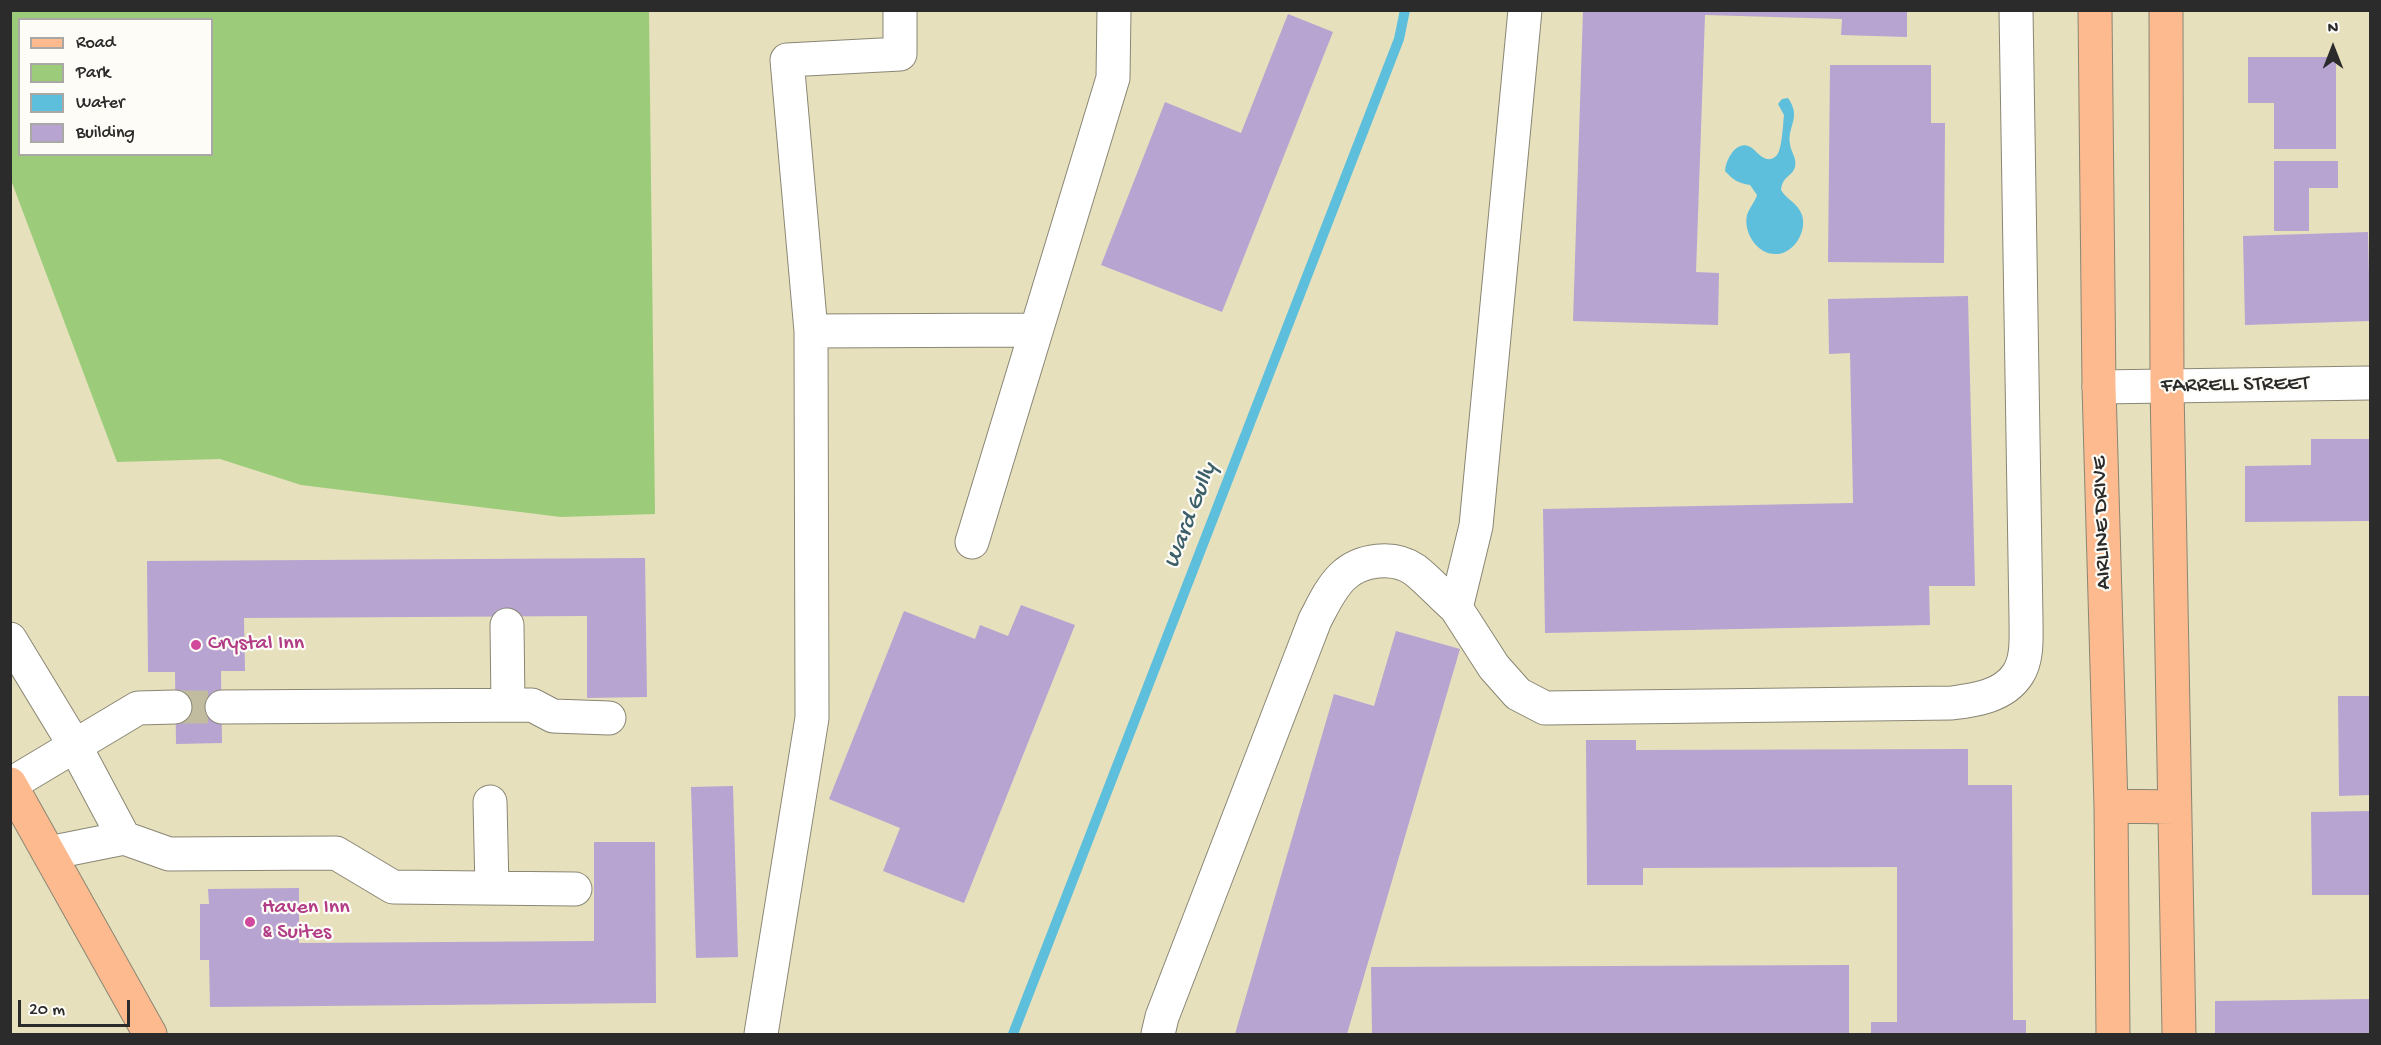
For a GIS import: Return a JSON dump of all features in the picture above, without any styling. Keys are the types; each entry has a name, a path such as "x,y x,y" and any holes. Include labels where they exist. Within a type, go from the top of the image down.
{"main road":[{"name":"AIRLINE DRIVE","path":"2095,10 2099,387 2111,806 2113,1035"},
{"path":"2166,10 2167,387 2179,1035"},
{"path":"11,784 150,1035"},
{"path":"2111,806 2174,807"}],"street":[{"path":"761,1035 812,718 811,331 788,60 900,54 900,10"},
{"path":"972,542 1113,78 1114,10"},
{"path":"1456,608 1476,526 1526,10"},
{"path":"1158,1035 1162,1017 1315,620 1343,576 1365,564 1389,560 1413,569 1456,608 1494,667 1518,694 1545,708 1952,703 1982,700 2019,674 2025,651 2026,619 2016,10"},
{"path":"811,331 1036,330"},
{"name":"FARRELL STREET","path":"2099,387 2370,384"},
{"path":"507,625 508,705"},
{"path":"10,639 75,746 124,838"},
{"path":"222,707 532,705 553,716 609,718"},
{"path":"11,784 138,708 175,707"},
{"path":"490,802 492,888"},
{"path":"49,853 124,838 169,854 336,853 393,887 575,888"}],"green space":[{"path":"11,10 649,11 655,514 561,517 301,485 220,459 117,462 11,180"}],"water":[{"path":"1788,98 1794,111 1790,138 1795,167 1784,181 1781,190 1800,211 1803,228 1798,240 1790,249 1771,254 1758,247 1747,229 1747,215 1757,195 1750,185 1736,181 1725,171 1730,155 1738,147 1752,148 1766,159 1776,156 1781,144 1784,115 1778,104 1782,99"}],"building":[{"path":"1583,10 1907,10 1907,37 1841,35 1842,19 1705,15 1696,272 1719,273 1718,325 1573,321"},
{"path":"1288,14 1333,32 1222,312 1101,265 1165,102 1241,133"},
{"path":"2248,57 2336,57 2336,149 2274,149 2274,103 2248,103"},
{"path":"1830,65 1931,65 1931,123 1945,123 1944,263 1828,262"},
{"path":"2274,161 2338,161 2338,188 2309,188 2309,231 2274,231"},
{"path":"2368,232 2370,321 2245,325 2243,236"},
{"path":"1968,296 1975,586 1929,586 1930,625 1545,633 1543,509 1853,503 1850,353 1829,354 1828,299"},
{"path":"2311,439 2370,439 2370,521 2245,522 2245,466 2311,465"},
{"name":"Crystal Inn","path":"645,558 647,697 587,698 587,616 244,618 245,671 221,671 222,743 176,744 175,672 148,672 147,561"},
{"path":"1021,605 1075,625 964,903 883,871 900,828 829,799 904,611 975,639 980,625 1008,636"},
{"path":"1396,631 1460,649 1347,1034 1235,1034 1334,694 1374,706"},
{"path":"2338,696 2370,696 2370,795 2339,796"},
{"path":"1586,740 1636,740 1636,750 1968,749 1968,785 2012,785 2013,1020 2026,1020 2026,1034 1871,1034 1871,1022 1897,1022 1897,867 1643,868 1643,885 1587,885"},
{"path":"733,786 738,957 696,958 691,787"},
{"path":"2370,811 2370,895 2312,895 2311,812"},
{"name":"Haven Inn & Suites","path":"594,842 655,842 656,1003 210,1007 209,960 200,960 200,904 209,904 208,889 299,888 299,943 594,941"},
{"path":"1849,965 1849,1034 1372,1034 1371,967"},
{"path":"2370,999 2370,1034 2215,1034 2215,1001"}],"waterway":[{"name":"Ward Gully","path":"1013,1034 1399,39 1405,10"}],"tunnel":[{"path":"175,707 222,707"}],"place":[{"name":"Crystal Inn","path":"196,645"},
{"name":"Haven Inn & Suites","path":"250,922"}]}
